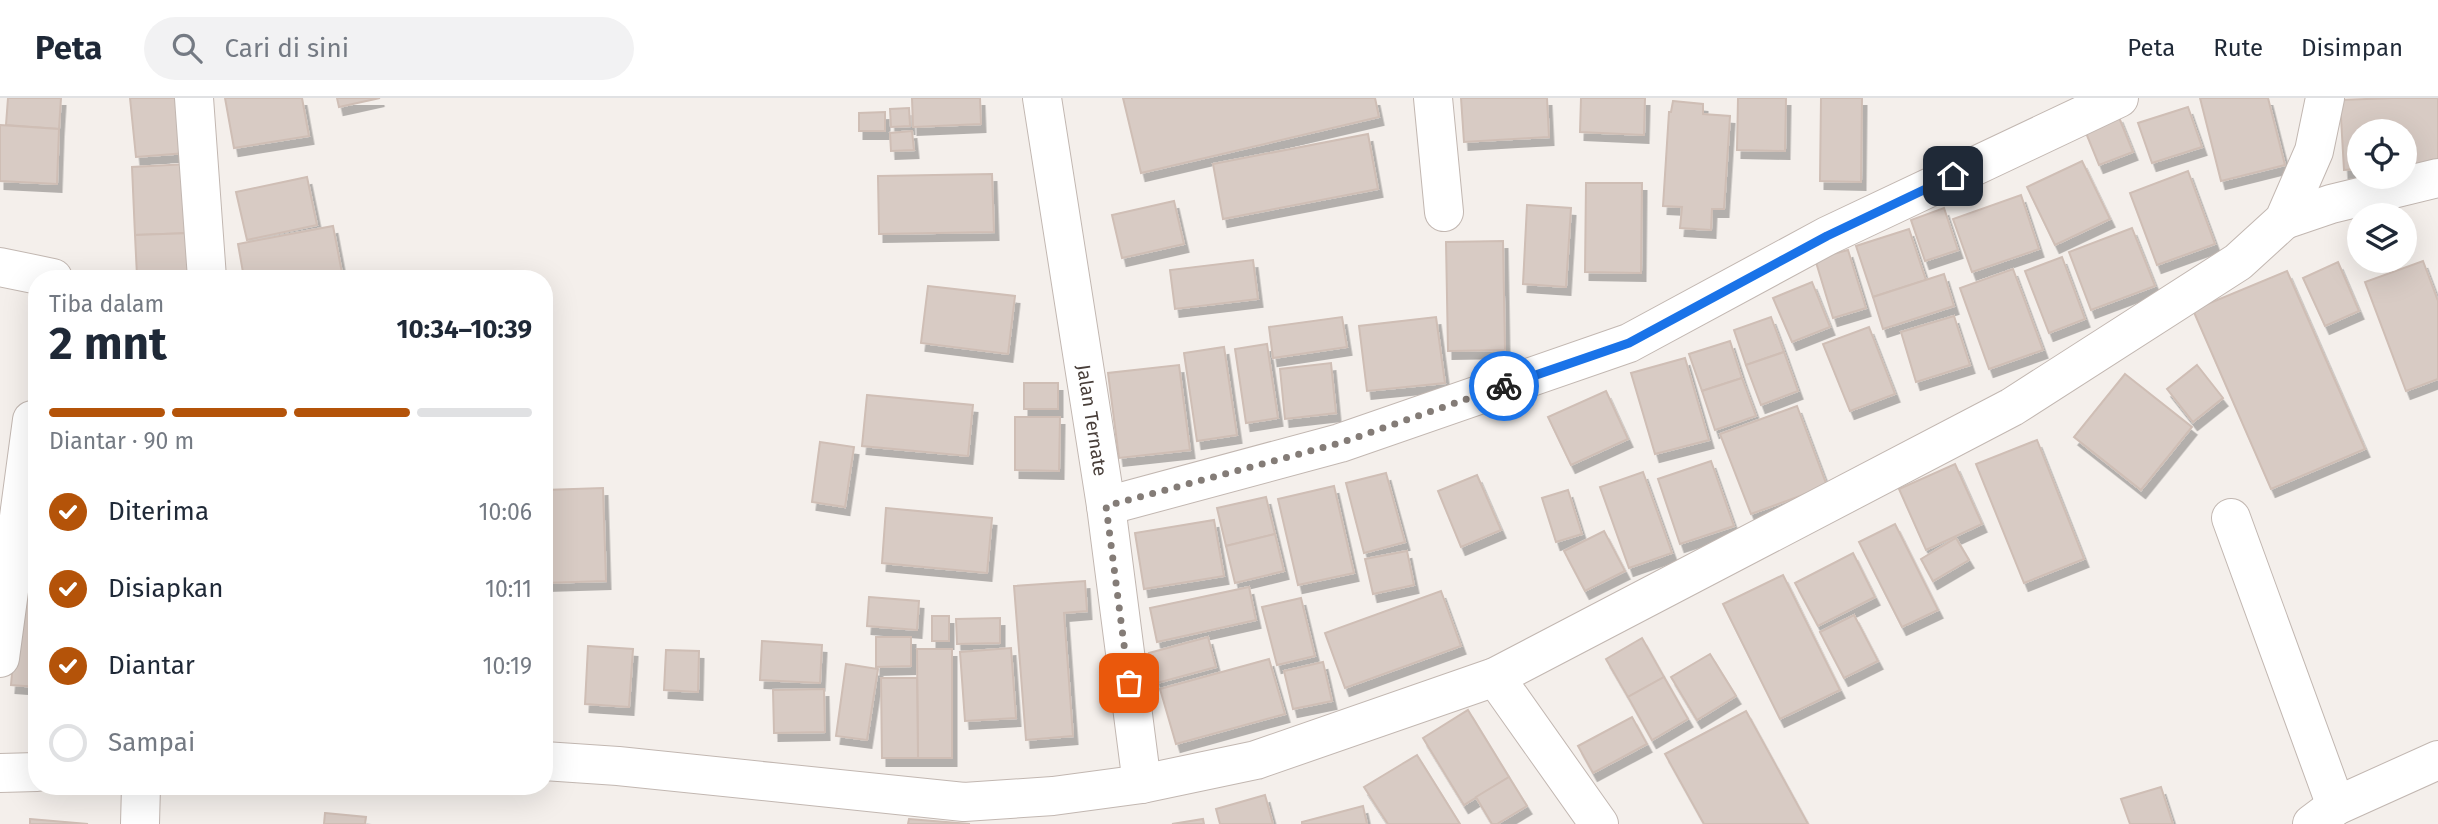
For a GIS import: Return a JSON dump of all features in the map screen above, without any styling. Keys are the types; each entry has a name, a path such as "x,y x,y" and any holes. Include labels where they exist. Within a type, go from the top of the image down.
{"street":[{"path":"194,98 206,270"},
{"name":"Jalan Ternate","path":"1042,98 1106,506 1142,784"},
{"path":"1433,98 1444,212"},
{"path":"2284,220 2314,151 2325,98"},
{"path":"1106,506 1340,443 1629,343 1827,236 2108,100"},
{"path":"553,762 964,802 1053,796 1142,784 1256,760 1495,677 2012,407 2238,262 2284,220 2331,204 2438,178"},
{"path":"0,267 28,273"},
{"path":"0,658 28,450"},
{"path":"2231,518 2324,815 2438,760"},
{"path":"1495,677 1599,824"},
{"path":"0,773 28,772"},
{"path":"140,824 141,795"}],"building":[{"path":"8,98 61,98 59,129 6,125"},
{"path":"130,98 180,98 186,153 136,157"},
{"path":"225,98 302,98 309,136 234,148"},
{"path":"337,98 380,98 339,107"},
{"path":"912,98 980,98 981,124 913,127"},
{"path":"1123,98 1375,98 1379,117 1141,173"},
{"path":"1461,98 1547,98 1549,137 1464,142"},
{"path":"1581,98 1645,98 1644,135 1580,132"},
{"path":"1738,98 1786,98 1785,151 1737,150"},
{"path":"1821,98 1862,98 1861,182 1820,181"},
{"path":"2200,98 2268,98 2285,165 2221,181"},
{"path":"2438,98 2438,165 2417,166 2417,119 2347,119 2347,170 2344,170 2340,100"},
{"path":"1673,101 1703,104 1703,114 1730,116 1724,209 1712,209 1711,230 1680,228 1682,207 1663,206 1669,112"},
{"path":"2188,107 2202,147 2152,163 2138,123"},
{"path":"909,108 910,126 891,127 890,109"},
{"path":"885,112 885,131 859,131 859,113"},
{"path":"2118,115 2133,152 2099,165 2084,128"},
{"path":"0,125 59,129 57,184 0,181"},
{"path":"912,131 914,150 891,151 890,133"},
{"path":"1368,134 1378,189 1223,219 1213,164"},
{"path":"2082,161 2110,219 2055,245 2027,187"},
{"path":"188,164 191,233 135,235 132,167"},
{"path":"2188,171 2215,244 2157,265 2130,193"},
{"path":"992,174 994,232 879,234 878,176"},
{"path":"307,177 317,225 247,240 236,192"},
{"path":"1586,183 1642,183 1641,273 1585,272"},
{"path":"2021,195 2039,249 1972,272 1953,219"},
{"path":"1174,201 1184,244 1122,258 1112,215"},
{"path":"1527,205 1571,208 1566,287 1523,284"},
{"path":"1944,208 1958,250 1925,261 1911,220"},
{"path":"333,226 341,270 243,270 238,244"},
{"path":"2132,228 2155,286 2091,310 2069,252"},
{"path":"1909,229 1926,280 1873,297 1856,246"},
{"path":"191,233 194,270 137,270 135,235"},
{"path":"1503,241 1505,350 1448,351 1446,242"},
{"path":"1848,250 1866,308 1833,318 1815,259"},
{"path":"2062,257 2085,319 2049,333 2025,271"},
{"path":"1253,260 1258,299 1175,309 1170,270"},
{"path":"2423,261 2438,301 2438,379 2406,391 2365,282 2390,273 2417,273 2417,263"},
{"path":"2338,262 2359,311 2325,326 2303,278"},
{"path":"2013,269 2043,350 1989,369 1960,288"},
{"path":"2287,271 2365,449 2271,489 2193,310"},
{"path":"1944,274 1954,306 1883,329 1873,297"},
{"path":"1812,282 1830,327 1792,342 1773,298"},
{"path":"928,286 1015,296 1008,354 921,343"},
{"path":"1954,316 1970,365 1916,382 1901,332"},
{"path":"1342,317 1347,347 1273,358 1269,327"},
{"path":"1436,317 1445,383 1367,391 1359,326"},
{"path":"1771,317 1784,352 1746,365 1734,330"},
{"path":"1869,327 1895,394 1850,411 1823,344"},
{"path":"1730,341 1742,378 1702,391 1689,354"},
{"path":"1267,344 1278,418 1246,423 1235,349"},
{"path":"1224,347 1237,435 1197,441 1184,353"},
{"path":"1784,352 1798,391 1761,405 1746,365"},
{"path":"1685,358 1709,440 1655,454 1631,373"},
{"path":"1331,363 1336,413 1285,419 1280,369"},
{"path":"1179,365 1190,450 1119,458 1108,373"},
{"path":"2197,365 2223,398 2193,422 2167,389"},
{"path":"2125,374 2192,427 2141,490 2074,437"},
{"path":"1742,378 1756,416 1715,430 1702,391"},
{"path":"1024,383 1058,383 1058,409 1024,409"},
{"path":"1606,391 1628,439 1571,465 1548,417"},
{"path":"867,395 973,405 968,456 862,446"},
{"path":"1797,406 1827,486 1751,514 1720,434"},
{"path":"1015,417 1060,417 1059,471 1015,470"},
{"path":"2037,440 2084,559 2024,583 1976,464"},
{"path":"820,442 854,447 845,507 812,502"},
{"path":"1711,461 1734,526 1680,544 1658,479"},
{"path":"1955,464 1982,524 1926,550 1899,489"},
{"path":"1643,472 1672,553 1629,568 1600,487"},
{"path":"1386,473 1405,542 1364,553 1346,483"},
{"path":"1477,475 1501,530 1461,547 1438,491"},
{"path":"1334,486 1354,573 1298,585 1278,499"},
{"path":"603,488 606,581 553,583 553,490"},
{"path":"1568,490 1582,534 1556,542 1542,498"},
{"path":"1266,497 1275,534 1226,546 1217,508"},
{"path":"886,508 992,518 987,573 882,563"},
{"path":"1214,520 1224,576 1144,589 1135,533"},
{"path":"1895,524 1938,610 1902,627 1859,542"},
{"path":"1604,531 1625,571 1585,591 1564,551"},
{"path":"1275,534 1284,571 1235,583 1226,546"},
{"path":"1956,538 1969,560 1933,581 1921,559"},
{"path":"1407,551 1414,585 1373,594 1365,559"},
{"path":"1853,553 1875,597 1818,626 1795,583"},
{"path":"1783,575 1840,690 1780,719 1723,604"},
{"path":"1085,581 1087,611 1064,613 1073,736 1026,740 1014,586"},
{"path":"1249,587 1256,620 1157,642 1150,608"},
{"path":"1441,591 1461,646 1345,688 1325,633"},
{"path":"19,592 28,593 28,686 11,685"},
{"path":"869,597 919,601 917,630 867,626"},
{"path":"1301,598 1315,656 1277,665 1262,607"},
{"path":"1854,615 1878,661 1844,678 1820,632"},
{"path":"932,616 949,616 949,641 932,641"},
{"path":"1000,618 1000,643 957,644 956,619"},
{"path":"876,637 911,637 911,666 876,667"},
{"path":"1208,637 1216,667 1157,683 1149,653"},
{"path":"1642,638 1664,677 1628,697 1606,659"},
{"path":"762,641 822,645 820,683 760,680"},
{"path":"588,646 633,649 629,707 585,704"},
{"path":"1011,648 1016,718 965,721 960,652"},
{"path":"917,649 952,649 952,758 918,758"},
{"path":"666,650 699,651 698,692 664,690"},
{"path":"1710,654 1736,696 1697,720 1671,677"},
{"path":"1269,659 1285,714 1176,744 1160,689"},
{"path":"1323,662 1332,701 1293,709 1284,671"},
{"path":"846,664 878,669 867,740 836,736"},
{"path":"1664,677 1688,719 1652,740 1628,697"},
{"path":"881,678 917,678 918,758 882,758"},
{"path":"824,689 825,732 774,733 773,690"},
{"path":"1468,710 1509,777 1464,805 1423,738"},
{"path":"1746,711 1808,824 1704,824 1665,754"},
{"path":"1632,717 1647,744 1593,773 1578,746"},
{"path":"1417,755 1460,824 1388,824 1364,787"},
{"path":"1509,777 1527,806 1497,824 1492,824 1476,797"},
{"path":"2161,787 2173,824 2130,824 2121,799"},
{"path":"1265,795 1273,824 1220,824 1216,809"},
{"path":"1363,806 1367,824 1302,824 1302,822"},
{"path":"325,813 366,817 365,824 324,824"},
{"path":"30,819 88,824 30,824"},
{"path":"909,819 970,824 908,824"},
{"path":"1203,819 1204,824 1172,824"}],"way so far":[{"path":"1129,683 1106,506 1340,443 1504,386"}],"route":[{"path":"1504,386 1629,343 1827,236 1953,176"}]}
